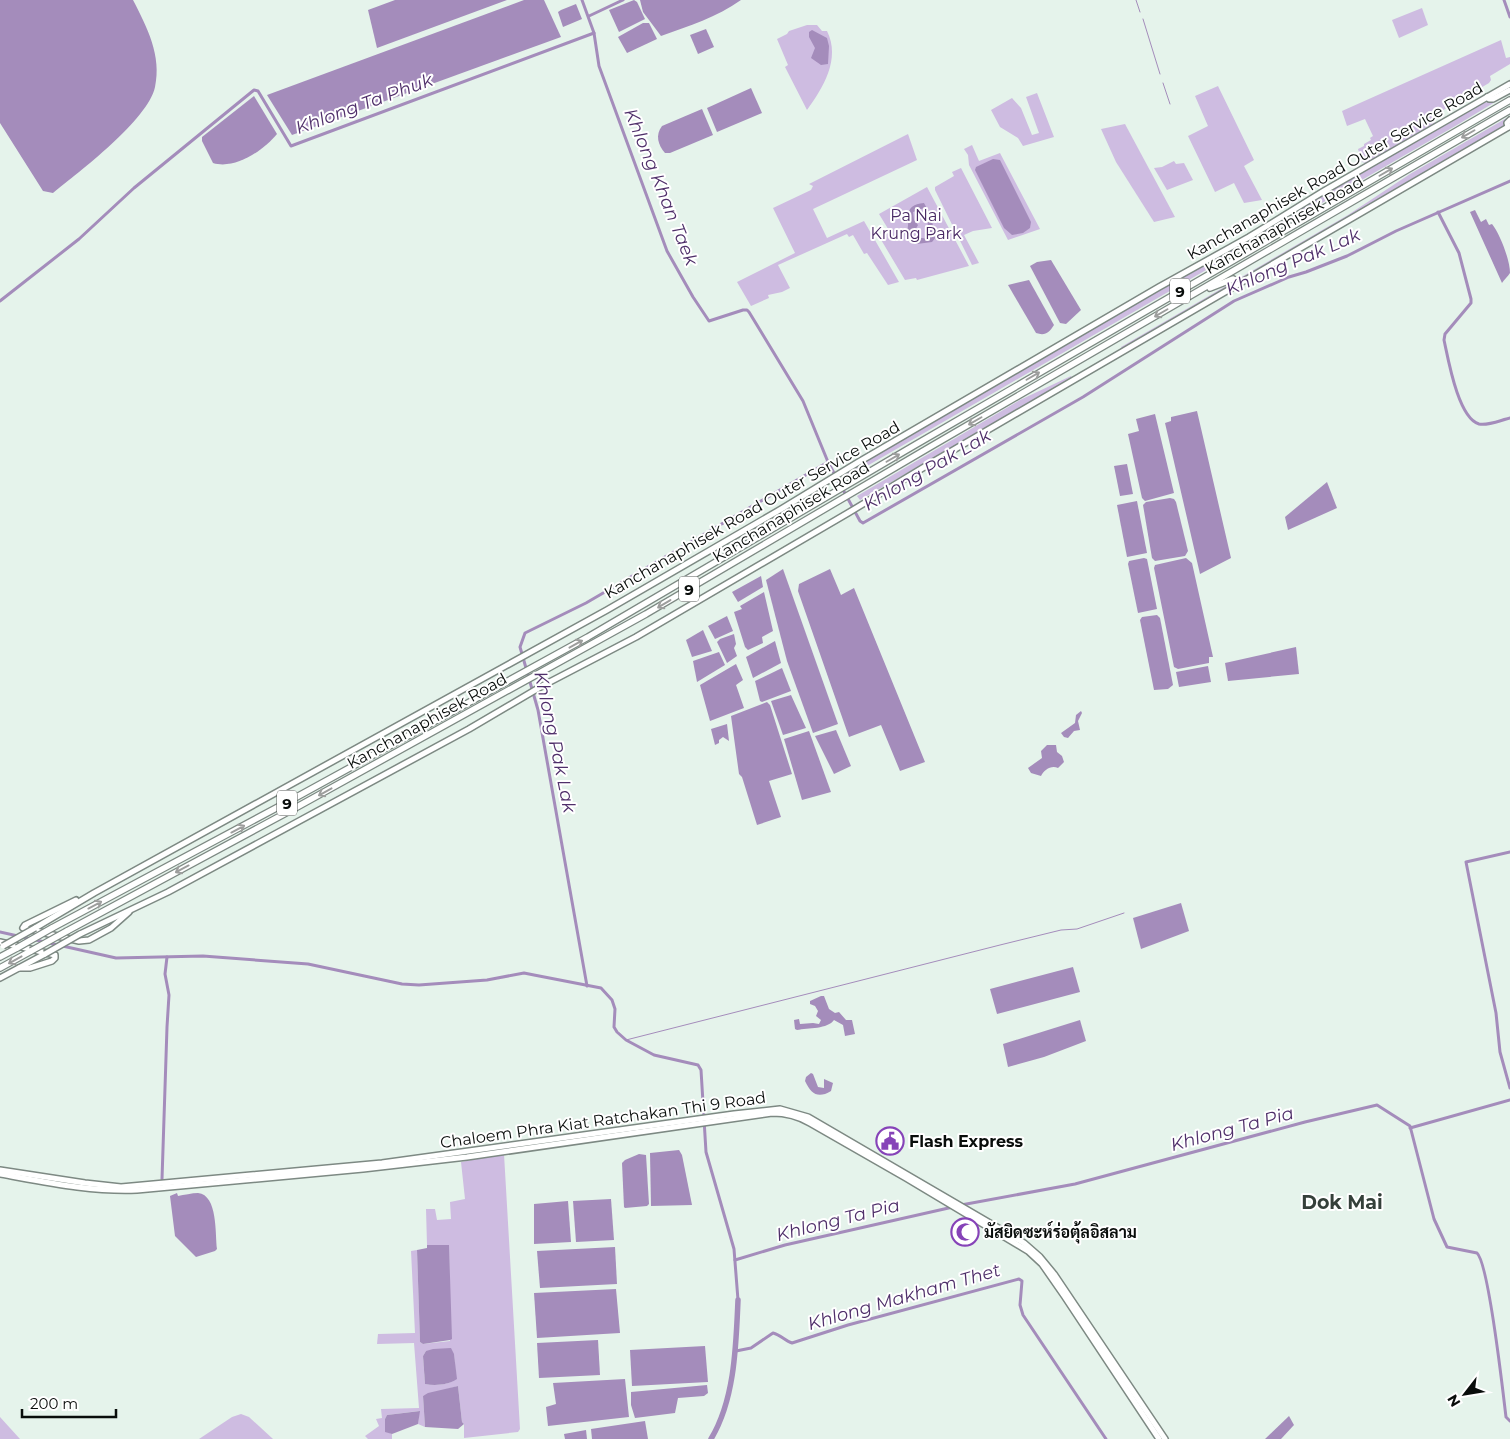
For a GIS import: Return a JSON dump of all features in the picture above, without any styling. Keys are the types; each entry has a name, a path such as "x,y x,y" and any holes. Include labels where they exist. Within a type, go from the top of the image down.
{"highway":[{"name":"Kanchanaphisek Road","path":"0,957 293,800 642,606 851,482 1510,100"},
{"name":"Kanchanaphisek Road","path":"0,968 535,677 646,614 1510,110"},
{"path":"1193,294 1233,279"}],"main road":[{"name":"Kanchanaphisek Road Outer Service Road","path":"1,945 35,928 94,893 516,661 752,526 847,468 1159,287 1241,242 1324,191 1510,84"},
{"path":"1487,97 1489,100 1493,99 1510,90"},
{"path":"0,978 505,710 542,686 636,637 1509,127 1507,123 1510,120"},
{"path":"94,893 87,894 25,924 24,928 80,941 89,940 111,928 131,910"},
{"path":"1,945 55,955 52,961 30,968 19,968"},
{"name":"Chaloem Phra Kiat Ratchakan Thi 9 Road","path":"0,1170 85,1184 122,1187 382,1163 724,1118 772,1114 802,1116 971,1214 1028,1251 1042,1264 1068,1298 1165,1439"},
{"name":"Chaloem Phra Kiat Ratchakan Thi 9 Road","path":"0,1174 84,1188 137,1190 373,1168 467,1157 687,1123"},
{"name":"Chaloem Phra Kiat Ratchakan Thi 9 Road","path":"1068,1298 1159,1439"}],"green space":[{"path":"1422,8 1428,25 1399,38 1392,20"},
{"path":"807,25 817,25 822,31 827,31 832,52 831,62 824,83 807,110 785,67 788,65 777,39 789,31"},
{"path":"1501,40 1506,58 1510,57 1510,64 1490,76 1491,80 1489,83 1435,115 1433,120 1435,123 1367,163 1362,162 1358,149 1371,140 1370,138 1373,136 1365,119 1347,126 1342,111"},
{"path":"1218,86 1254,160 1244,166 1262,200 1244,203 1234,183 1215,192 1188,136 1208,126 1195,96"},
{"path":"1510,91 1510,93 1457,125 848,477 846,473 1188,274 1292,216 1316,199 1479,104 1492,101"},
{"path":"1037,93 1054,137 1023,146 1018,138 1000,127 991,110 1012,98 1021,108 1032,135 1039,133 1026,97"},
{"path":"1510,116 1510,119 1501,128 1122,349 1121,347 1348,215 1410,174"},
{"path":"1125,124 1175,217 1154,222 1116,162 1101,129"},
{"path":"908,134 917,160 813,209 827,238 864,221 899,282 888,285 867,253 864,254 853,235 849,237 847,234 778,265 790,288 768,295 769,298 751,306 737,282 795,253 773,208 811,190 813,186 809,184"},
{"path":"972,145 979,161 1000,153 1040,229 1008,240 969,165 968,155 964,149"},
{"path":"1174,161 1176,164 1184,163 1193,180 1167,190 1154,168 1162,167"},
{"path":"961,168 992,228 973,231 964,235 979,263 972,265 935,190 935,187 954,176 952,172"},
{"name":"Pa Nai Krung Park","path":"927,187 969,266 917,280 916,278 905,280 880,238 890,232 879,214"},
{"path":"1071,376 1072,378 1062,384 860,500 857,496 1020,400"},
{"path":"504,1154 520,1429 518,1432 464,1438 464,1424 462,1422 458,1386 423,1396 425,1427 418,1424 419,1411 387,1415 385,1431 392,1434 392,1439 368,1439 365,1436 379,1426 376,1419 382,1418 381,1409 419,1408 414,1343 377,1344 378,1334 415,1333 411,1251 417,1250 420,1342 423,1344 450,1341 449,1245 427,1245 426,1209 435,1209 437,1220 451,1219 450,1202 465,1199 461,1162","holes":["426,1351 454,1354 456,1379 449,1383 425,1384 423,1356"]},
{"path":"241,1414 249,1417 273,1439 199,1439 232,1417"},
{"path":"0,1417 20,1439 0,1439"}],"water":[{"path":"0,0 133,0 152,42 157,75 150,100 127,130 53,193 43,191 0,123"},
{"path":"395,0 507,0 377,48 368,10"},
{"path":"524,0 544,0 561,37 292,135 267,95"},
{"path":"634,0 637,2 645,19 619,32 609,10"},
{"path":"640,0 741,0 713,16 661,36 643,12"},
{"path":"576,4 582,19 563,27 558,12"},
{"path":"643,23 649,23 657,39 627,53 618,37"},
{"path":"706,29 714,47 698,54 690,35"},
{"path":"812,30 827,38 829,46 828,64 821,65 811,58 815,48 809,37 809,32"},
{"path":"751,88 762,113 717,132 707,108"},
{"path":"254,96 277,134 265,146 248,157 230,164 213,163 202,141 202,137"},
{"path":"702,109 713,135 670,153 665,153 658,140 662,126"},
{"path":"993,159 1000,160 1031,222 1030,228 1023,233 1012,235 1004,228 975,170 976,167"},
{"path":"924,203 930,214 936,237 932,242 917,244 907,232 910,209 917,204","holes":["924,208 931,236 929,239 915,237 913,234 918,225 914,220 913,212"]},
{"path":"1475,210 1481,222 1486,219 1489,225 1492,224 1504,247 1510,273 1502,283 1470,212"},
{"path":"1051,260 1081,310 1066,324 1060,323 1030,266 1037,262"},
{"path":"1029,280 1054,325 1044,334 1036,333 1008,285"},
{"path":"1197,411 1231,558 1200,574 1165,423 1171,421 1171,417"},
{"path":"1155,414 1174,493 1145,501 1142,498 1128,434 1139,431 1136,419"},
{"path":"1127,464 1133,494 1120,496 1114,466"},
{"path":"1327,482 1337,508 1288,530 1285,517"},
{"path":"1170,498 1176,502 1188,551 1185,556 1155,561 1152,558 1143,505 1146,502"},
{"path":"1137,501 1147,553 1127,557 1117,505"},
{"path":"1186,558 1192,563 1213,657 1209,657 1209,663 1178,669 1174,667 1154,568 1155,565"},
{"path":"1147,559 1157,609 1138,613 1128,564 1129,561"},
{"path":"783,569 838,724 813,733 787,661 766,580"},
{"path":"830,569 841,595 854,588 925,762 900,771 881,725 849,737 798,591 799,584"},
{"path":"761,576 763,587 738,602 732,592"},
{"path":"764,592 773,631 762,637 763,643 748,650 745,647 734,612 742,609 740,606"},
{"path":"1157,615 1160,618 1173,685 1168,689 1154,690 1140,620 1142,617"},
{"path":"727,616 733,631 715,639 708,626"},
{"path":"703,630 712,651 692,657 686,640"},
{"path":"734,634 736,644 734,648 737,656 727,663 717,642"},
{"path":"775,641 781,663 753,678 746,657"},
{"path":"1296,647 1299,674 1228,681 1225,663"},
{"path":"719,652 725,665 697,682 693,661"},
{"path":"736,664 743,680 736,685 744,708 710,721 700,685"},
{"path":"1208,666 1211,682 1179,687 1176,672"},
{"path":"782,668 791,691 762,702 760,701 755,681"},
{"path":"791,695 806,728 783,735 771,701"},
{"path":"767,702 770,705 792,774 769,781 781,817 757,825 742,777 739,774 731,716"},
{"path":"1081,711 1082,713 1078,721 1080,730 1074,731 1068,738 1064,737 1061,733 1075,723 1076,715"},
{"path":"727,724 729,741 723,737 715,745 711,729"},
{"path":"836,730 851,766 834,774 815,736"},
{"path":"809,731 831,792 802,800 784,739"},
{"path":"1047,745 1056,745 1057,752 1062,756 1064,762 1058,768 1048,769 1041,776 1031,773 1028,768 1042,758 1041,751"},
{"path":"1181,903 1189,931 1141,949 1133,918"},
{"path":"1073,967 1080,992 997,1014 990,989"},
{"path":"824,996 829,1009 835,1013 839,1012 846,1020 852,1020 855,1034 845,1036 843,1025 834,1020 823,1027 795,1029 794,1020 799,1019 800,1024 819,1024 821,1020 816,1016 818,1011 815,1006 810,1004 810,1001"},
{"path":"1080,1020 1086,1041 1044,1057 1008,1067 1003,1044"},
{"path":"811,1073 818,1087 824,1088 824,1079 833,1083 831,1091 822,1095 812,1092 805,1081 806,1077"},
{"path":"679,1150 682,1155 692,1205 651,1206 650,1153"},
{"path":"639,1154 646,1155 649,1204 647,1206 625,1208 622,1163"},
{"path":"177,1193 178,1196 198,1193 204,1195 209,1200 214,1216 217,1249 215,1251 196,1257 175,1236 170,1196"},
{"path":"611,1199 614,1240 576,1242 573,1201"},
{"path":"568,1201 571,1242 534,1244 534,1204"},
{"path":"427,1245 449,1245 452,1339 423,1344 420,1342 417,1250 427,1248"},
{"path":"615,1247 617,1284 540,1288 537,1251"},
{"path":"616,1289 620,1333 537,1338 534,1293"},
{"path":"598,1340 600,1375 539,1378 537,1343"},
{"path":"705,1346 708,1382 632,1386 630,1350"},
{"path":"451,1348 454,1354 457,1379 450,1383 425,1384 423,1356 426,1351"},
{"path":"625,1379 629,1417 548,1426 546,1407 556,1404 553,1383"},
{"path":"707,1385 708,1393 704,1396 678,1398 675,1413 635,1418 631,1405 631,1392"},
{"path":"458,1386 462,1422 464,1424 458,1429 425,1427 423,1396 428,1393"},
{"path":"420,1411 418,1424 392,1434 385,1432 385,1419 387,1415"},
{"path":"1289,1416 1294,1425 1281,1439 1265,1439"},
{"path":"645,1421 648,1439 592,1439 591,1429"},
{"path":"586,1430 587,1439 565,1439 564,1434"}],"waterway":[{"name":"Khlong Pak Lak","path":"582,0 594,33 599,66 667,251 709,321 743,310 749,312 803,401 828,462 860,521 863,523 1083,397 1234,301 1289,277 1347,256 1396,231 1510,181"},
{"path":"589,16 623,0"},
{"path":"1136,0 1140,12"},
{"path":"1504,0 1510,17"},
{"path":"1143,19 1160,74"},
{"name":"Khlong Ta Phuk","path":"0,301 79,239 134,188 254,90 258,91 291,146 594,33"},
{"path":"1163,83 1170,104"},
{"path":"1438,212 1459,253 1471,299 1471,303 1445,334 1444,340 1455,386 1465,411 1479,424 1490,424 1510,418"},
{"path":"906,239 910,237"},
{"name":"Khlong Pak Lak","path":"587,986 538,710 520,647 525,633 586,603 828,462"},
{"path":"1510,852 1466,862 1496,1013 1500,1052 1510,1088"},
{"path":"626,1040 1000,945 1061,930 1077,929 1124,913"},
{"path":"0,932 116,958 203,956 308,964 402,984 419,985 487,980 524,973 601,988 612,1000 615,1009 614,1027 626,1040 654,1055 698,1065 701,1070 706,1152 734,1249 738,1300"},
{"path":"162,1179 169,995 165,974 167,957"},
{"path":"1410,1128 1510,1100"},
{"name":"Khlong Ta Pia","path":"961,1205 1075,1184 1305,1122 1377,1105 1410,1126 1434,1219 1447,1247 1477,1253 1482,1262 1491,1303 1506,1417 1510,1421"},
{"name":"Khlong Ta Pia","path":"735,1260 785,1245 953,1207"},
{"name":"Khlong Makham Thet","path":"736,1351 751,1348 773,1333 792,1343 848,1325 1019,1279 1022,1281 1020,1305 1023,1315 1106,1439"},
{"path":"711,1439 719,1423 730,1389 735,1353 738,1300"}],"place":[{"name":"Flash Express","path":"890,1141"},
{"name":"มัสยิดซะห์ร่อตุ้ลอิสลาม","path":"965,1232"}],"district":[{"name":"Dok Mai","path":"1342,1202"}],"water label":[{"name":"Khlong Khan Taek","path":"661,187"}]}
